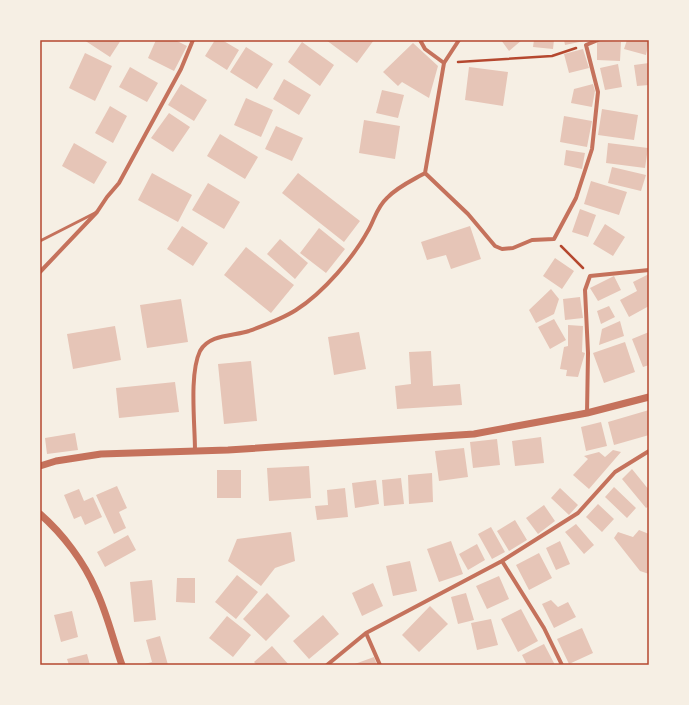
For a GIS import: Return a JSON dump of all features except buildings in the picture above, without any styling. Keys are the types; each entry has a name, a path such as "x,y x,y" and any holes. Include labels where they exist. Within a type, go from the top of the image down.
{"street":[{"path":"40,272 97,212 119,183 181,69 193,40"},
{"path":"420,40 425,49 444,63"},
{"path":"195,451 194,371 201,350 209,342 274,322 296,310 320,290 346,261 369,229 376,210 388,196 425,173 444,63 459,40"},
{"path":"425,173 468,214 495,246 502,250 513,248 532,240 554,239 576,198 592,149 598,92 586,45 598,40"},
{"path":"587,413 588,353 585,290 590,276 649,270"},
{"path":"40,466 56,461 101,454 228,450 474,434 587,413 649,397"},
{"path":"327,665 366,633 502,561 578,513 615,472 649,451"},
{"path":"40,514 58,532 87,572 97,590 122,665"},
{"path":"502,561 544,628 562,665"},
{"path":"366,633 380,665"}],"lane":[{"path":"40,241 97,212"}],"path":[{"path":"444,63 552,56 586,45"},
{"path":"554,239 590,276"}]}
